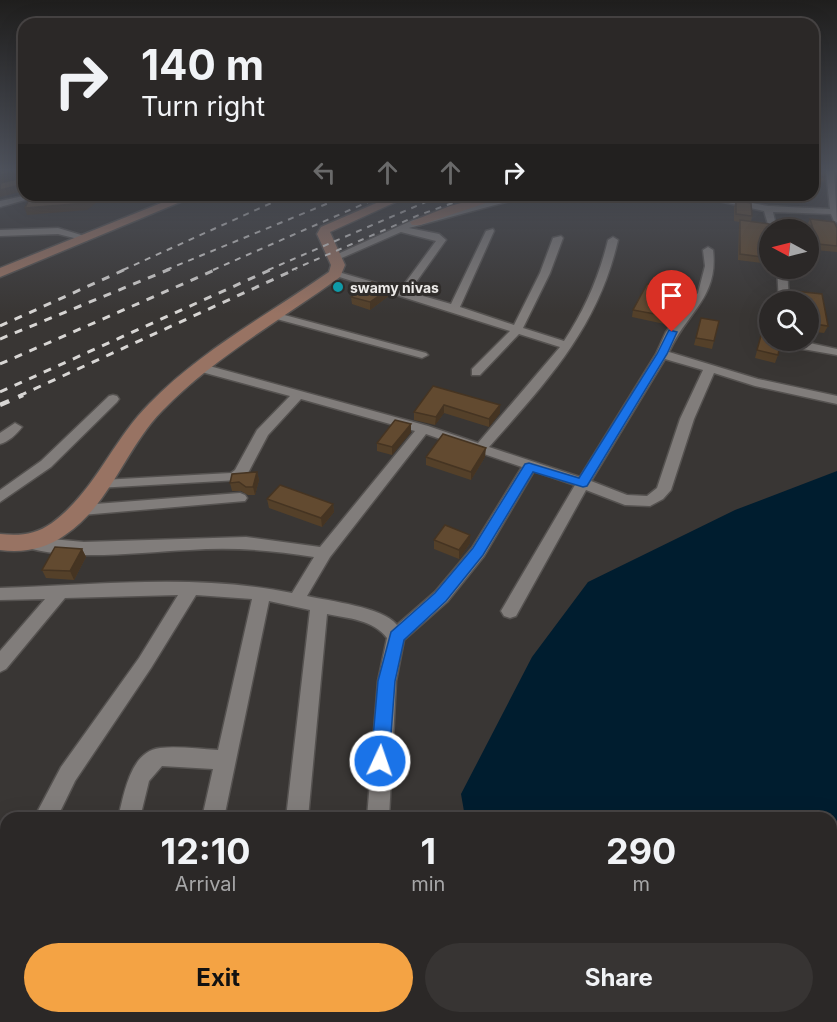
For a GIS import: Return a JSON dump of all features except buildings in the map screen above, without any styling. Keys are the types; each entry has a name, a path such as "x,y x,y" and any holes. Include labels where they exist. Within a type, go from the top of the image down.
{"street":[{"path":"0,273 133,219"},
{"path":"351,219 325,230 324,237 335,266 403,293 567,346"},
{"path":"30,543 57,529 82,510 102,486 120,454 152,409 202,368 277,316 335,266 400,228 426,219"},
{"path":"416,222 430,219"},
{"path":"400,228 436,236 441,240 403,293"},
{"path":"0,233 58,231 86,238"},
{"path":"454,309 490,231"},
{"path":"476,372 516,331 545,273 558,238"},
{"path":"481,448 554,365 567,346 606,277 613,240"},
{"path":"510,611 677,325 703,294 710,266 708,250"},
{"path":"277,316 422,355"},
{"path":"819,349 837,352"},
{"path":"662,354 710,369 837,400"},
{"path":"202,368 423,429 529,467 583,483 625,500 641,502 658,496 664,490 687,419 710,369"},
{"path":"102,486 234,477 241,473 262,433 298,395"},
{"path":"0,496 46,464 113,399"},
{"path":"0,440 15,427"},
{"path":"297,599 324,553 423,429"},
{"path":"378,812 387,681 396,637 441,597 478,552 529,467"},
{"path":"82,510 240,498"},
{"path":"0,542 100,548 249,543 324,553"},
{"path":"0,594 191,588 262,592 367,616 388,626 396,637"},
{"path":"48,812 68,774 144,663 191,588"},
{"path":"214,812 262,592"},
{"path":"0,664 60,593"},
{"path":"298,812 319,604"},
{"path":"131,812 141,774 152,760 159,757 226,760"}],"water":[{"path":"837,471 837,812 464,812 461,794 532,657 588,582 735,510"}],"railway":[{"path":"123,270 237,219"},
{"path":"166,270 291,219"},
{"path":"213,270 330,219"},
{"path":"268,270 387,219"},
{"path":"292,270 410,219"},
{"path":"0,326 126,269"},
{"path":"0,339 170,269"},
{"path":"0,364 217,269"},
{"path":"0,392 272,269"},
{"path":"19,396 296,269"},
{"path":"0,405 23,395"}],"place":[{"name":"swamy nivas","path":"338,287"}],"route":[{"path":"380,761 387,681 396,637 441,597 478,552 529,467 583,483 662,354 672,332"}]}
